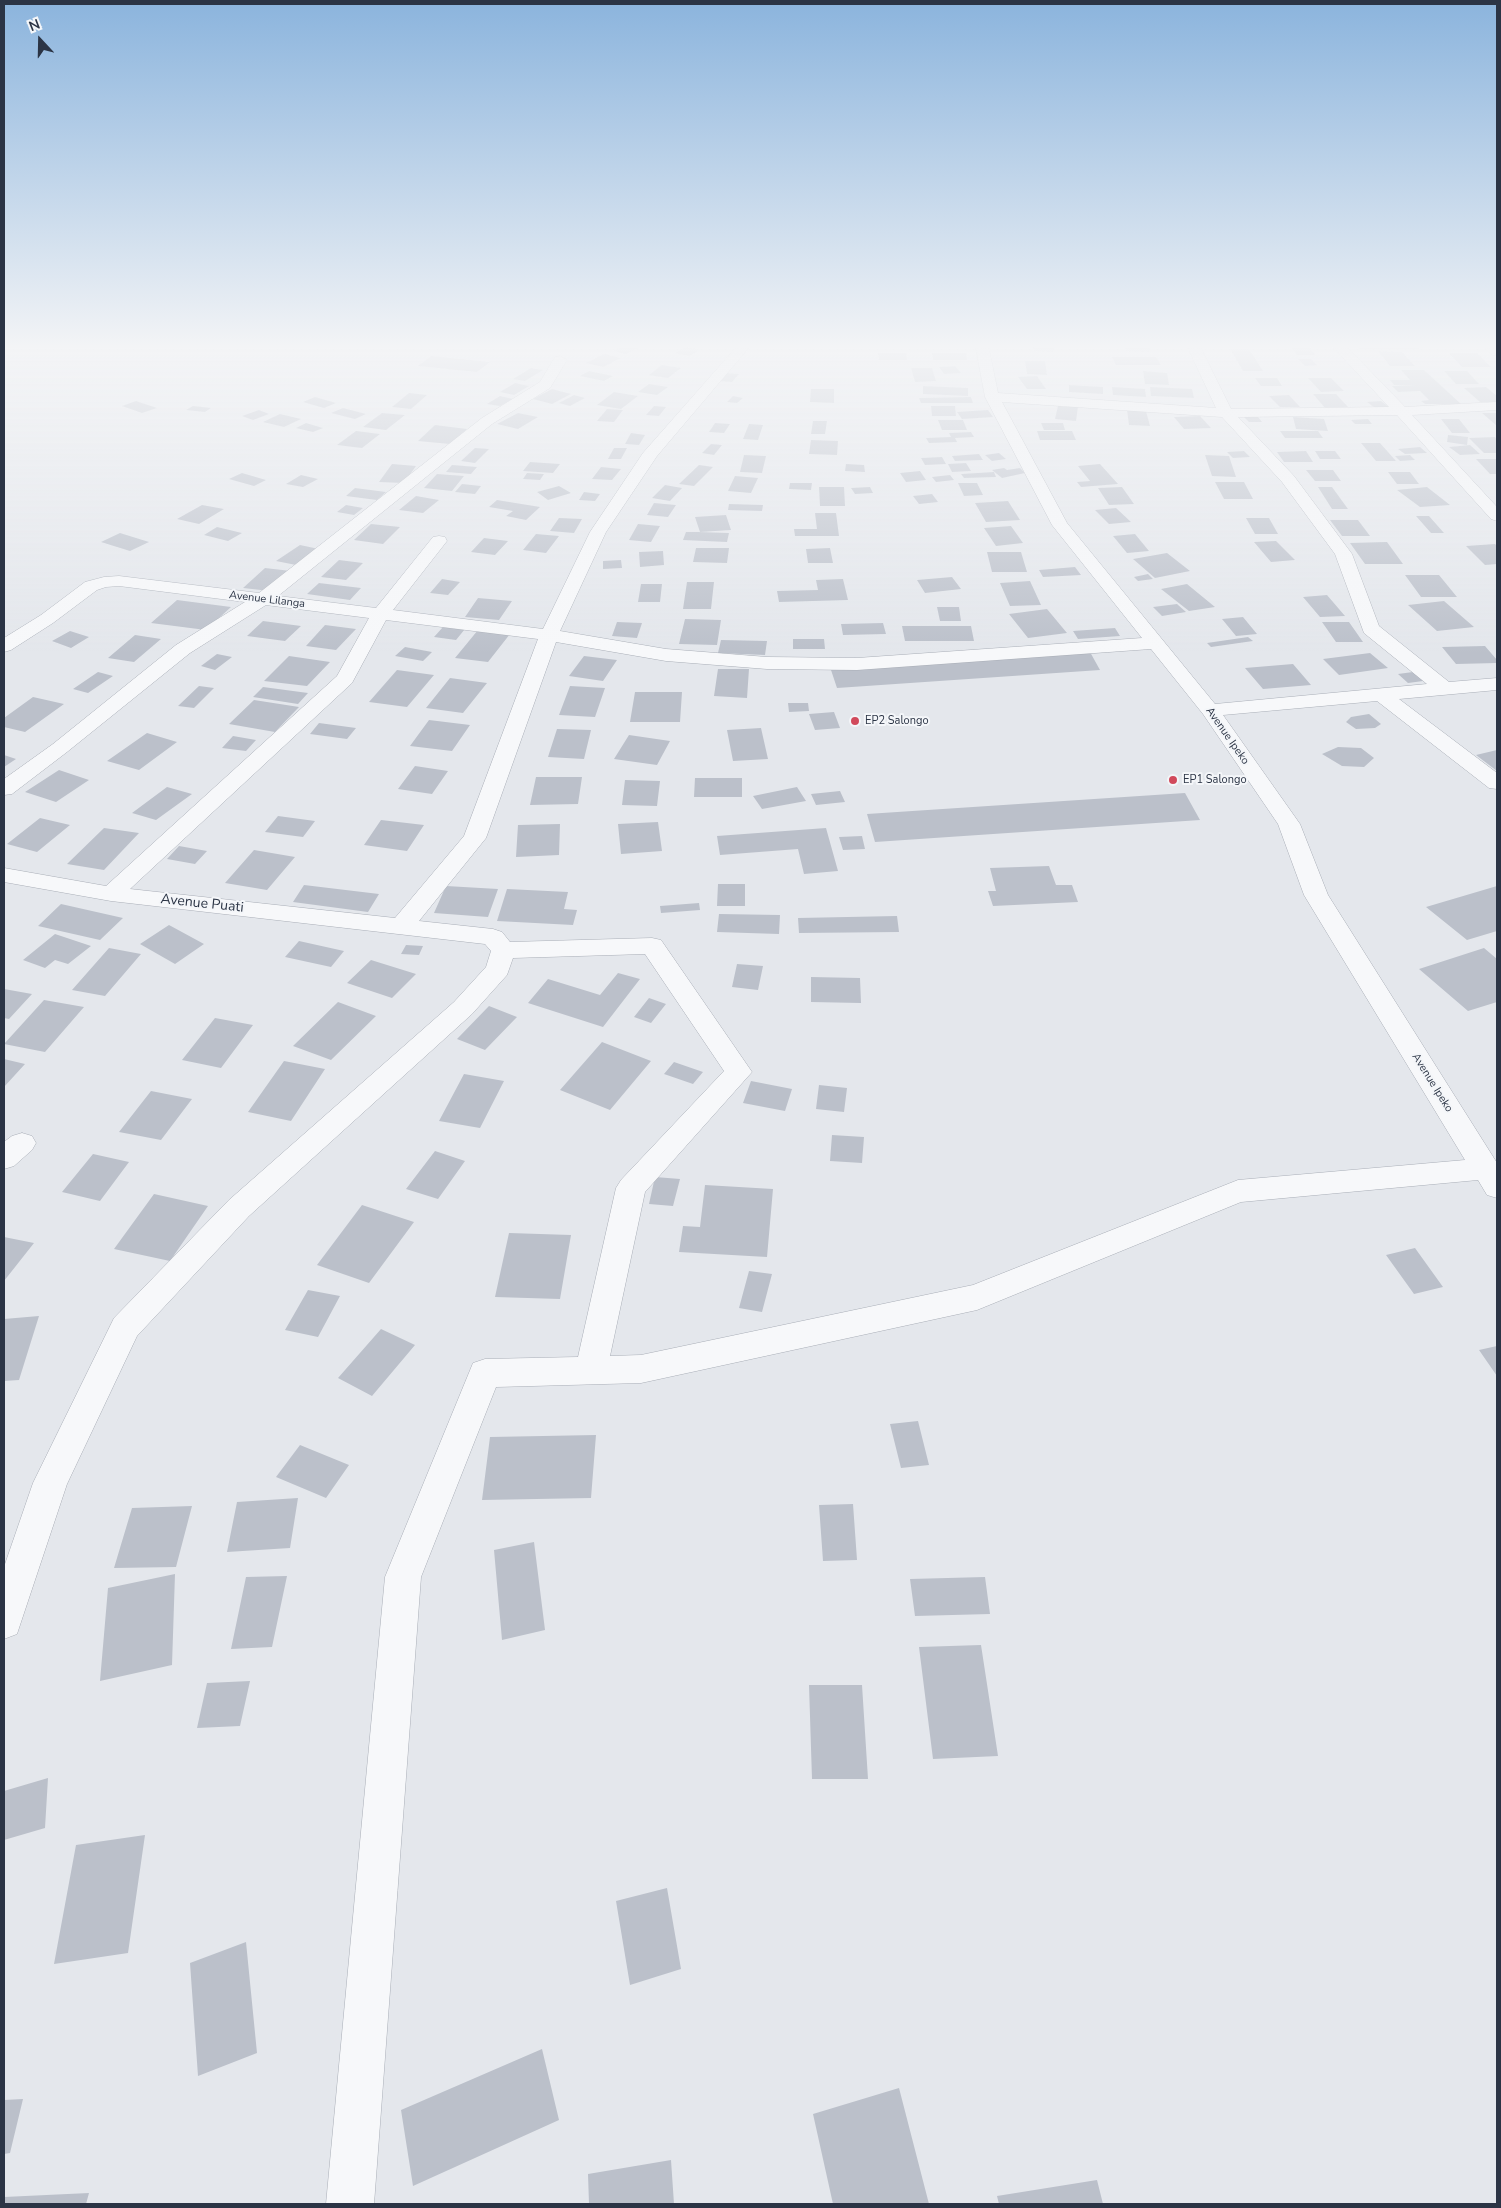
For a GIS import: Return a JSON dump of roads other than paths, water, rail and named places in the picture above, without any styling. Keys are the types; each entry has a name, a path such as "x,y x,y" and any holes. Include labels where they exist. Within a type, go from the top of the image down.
{"street":[{"path":"4,789 60,748 183,649 263,599 454,447"},
{"path":"402,926 475,838 549,636 598,532 656,447"},
{"name":"Avenue Ipeko","path":"1019,447 1060,525 1210,710 1289,824 1316,895 1491,1178"},
{"path":"1258,447 1288,479 1343,554 1371,629 1445,689"},
{"path":"1434,447 1497,516"},
{"path":"111,894 344,679 380,614 440,541"},
{"name":"Avenue Lilanga","path":"4,646 47,619 92,586 104,582 118,581 549,636 666,655 767,663 857,664 1157,643"},
{"path":"1210,710 1497,684"},
{"path":"1382,694 1497,783"},
{"name":"Avenue Puati","path":"4,874 111,894 493,937 503,950"},
{"path":"4,1621 50,1483 125,1326 239,1208 463,1008 498,969 503,950 652,946 739,1072 631,1188 591,1370"},
{"path":"350,2204 403,1577 485,1372 641,1369 977,1297 1238,1191 1491,1178"}],"place":[{"name":"EP2 Salongo","path":"855,721"},
{"name":"EP1 Salongo","path":"1173,780"}]}
